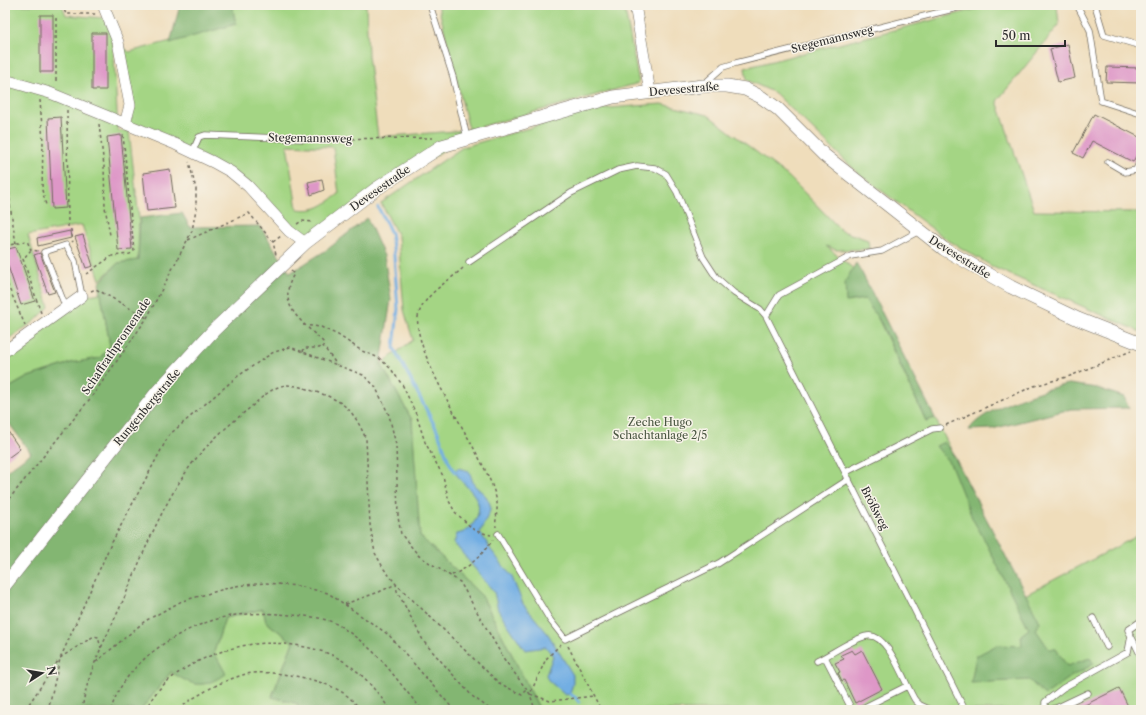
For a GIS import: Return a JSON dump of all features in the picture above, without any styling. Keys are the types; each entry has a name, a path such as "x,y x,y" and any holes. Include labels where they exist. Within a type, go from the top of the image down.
{"street":[{"path":"635,5 650,92"},
{"path":"105,10 118,42 130,105 124,123"},
{"path":"5,80 39,89 98,114 124,123 231,172 261,198 289,231 305,243"},
{"name":"Devesestraße","path":"305,243 376,189 442,146 613,97 703,86 727,86 745,89 761,97 778,109 824,155 919,231 944,249 1011,288 1137,347"},
{"name":"Rungenbergstraße","path":"5,585 157,392 214,330 305,243"},
{"path":"5,351 82,296"}],"lane":[{"path":"430,5 453,77 466,138"},
{"name":"Stegemannsweg","path":"703,86 723,67 736,63 969,5"},
{"path":"1078,5 1090,30 1101,101 1141,114"},
{"path":"1095,5 1104,35 1141,46"},
{"name":"Stegemannsweg","path":"192,153 199,138 204,135 302,139"},
{"path":"1108,162 1125,172 1136,170 1141,158"},
{"path":"469,262 571,193 618,170 637,166 655,168 666,174 677,192 704,258 716,277 734,293 760,309 766,316 779,295 851,256 882,251 919,231"},
{"path":"66,308 44,252 66,245 75,261 82,296"},
{"name":"Brößweg","path":"766,316 966,710"},
{"path":"846,472 932,429 940,428"},
{"path":"498,534 550,620 565,639 719,563 849,479"},
{"path":"1093,618 1107,647"},
{"path":"1141,621 1128,630 1141,656"},
{"path":"817,661 866,636 878,638 887,646 907,686 920,705 931,710"},
{"path":"1045,710 1045,702 1063,688 1128,652 1131,636"},
{"path":"825,657 852,710"},
{"path":"859,710 907,686"},
{"path":"1052,710 1088,693"}],"path":[{"path":"62,5 66,14 105,10"},
{"path":"56,18 62,98 68,226 71,230 73,241 66,245"},
{"path":"5,89 8,114 10,205 16,244"},
{"path":"39,89 43,134 42,190 46,205"},
{"path":"98,114 104,166 106,207 110,235"},
{"path":"79,280 112,256 130,254 134,251 124,123"},
{"name":"Stegemannsweg","path":"302,139 438,138"},
{"name":"Schaffrathpromenade","path":"5,504 93,395 147,318 192,231 196,209 196,189 189,163 192,153"},
{"path":"188,240 249,213 273,242 275,254 278,258"},
{"path":"5,246 27,241 31,250"},
{"path":"31,250 44,252"},
{"path":"31,250 23,259 44,323"},
{"path":"469,262 427,298 419,314 418,330 434,372 473,444 493,487 498,507 495,524 498,534"},
{"path":"294,274 288,285 288,297 291,307 304,325 324,343 323,346 337,365"},
{"path":"5,279 29,334"},
{"path":"82,296 96,289 147,318"},
{"path":"304,325 321,327 338,335 362,352 379,358 391,369 403,386 416,414 425,442 443,476 449,501 455,512 475,530 495,537 479,558 463,570 452,575"},
{"path":"303,353 304,348 319,348 323,346"},
{"path":"940,428 1034,386 1070,376 1137,347"},
{"path":"29,704 60,658 109,548 169,435 238,376 272,353 290,348 354,370 370,379 379,392 390,415 397,451 398,506 401,534 419,556 452,575 460,582 468,593 504,659 530,694 535,710"},
{"path":"82,710 84,693 95,663 151,536 181,481 195,460 242,414 269,392 286,385 302,387 335,398 345,405 361,427 366,439 370,525 375,553 384,569 396,584 500,683 522,695 527,690"},
{"path":"95,663 134,629 167,608 196,596 235,586 266,583 298,586 328,593 389,635 454,710"},
{"path":"346,604 396,584"},
{"path":"396,584 397,590 424,642 467,691 491,710"},
{"path":"111,710 116,695 137,666 169,641 202,625 228,617 263,613 315,616 339,625 379,658 410,698 423,710"},
{"path":"48,710 60,658 94,636 98,637 102,648"},
{"path":"530,694 546,659 565,639 601,710"},
{"path":"146,710 156,695 172,677 185,668 201,660 255,644 308,647 335,656 360,674 391,710"},
{"path":"180,710 190,700 215,685 247,674 270,672 291,675 336,689 345,694 361,710"},
{"path":"530,694 550,701 594,696"}],"green space":[{"path":"5,5 62,5 66,15 104,18 113,38 118,131 129,131 139,218 138,260 118,263 100,280 82,225 28,235 49,307 35,321 5,341"},
{"path":"180,5 232,5 236,24 170,43"},
{"path":"232,5 366,5 368,55 378,137 469,130 466,135 305,243 231,172 125,124 130,105 118,42 129,52 235,24","holes":["287,145 333,147 339,194 320,207 304,210 297,209"]},
{"path":"438,5 624,5 639,83 469,130"},
{"path":"992,5 1057,5 1059,25 997,101 1034,211 1141,212 1141,332 995,268 946,239 858,173 775,93 747,80 745,68"},
{"name":"Zeche Hugo Schachtanlage 2/5","path":"662,104 708,115 789,177 842,231 868,240 869,249 836,250 826,246 856,271 926,421 935,418 1025,595 1141,534 1141,710 540,710 482,596 419,536 412,420 381,364 413,340 404,310 398,236 381,203 463,147 596,109"},
{"path":"182,213 190,227 260,226 290,273 328,249 367,218 384,256 391,299 381,364 412,420 420,536 482,596 540,710 297,710 298,704 272,697 293,642 266,622 263,609 225,618 214,652 226,674 210,682 198,684 186,681 171,672 141,710 5,710 5,472 31,453 5,418 5,390 28,377 71,363 100,358 110,346 99,283 118,263 138,260 140,218"},
{"path":"856,263 935,418 926,421 881,323 865,299 846,302 845,282"},
{"path":"101,293 110,346 100,358 71,363 28,377 5,390 5,351 82,296"},
{"path":"1069,384 1097,388 1124,397 1129,408 1071,409 992,429 969,430 976,422 1000,407 1045,390"},
{"path":"944,442 950,449 1040,622 1036,630 1049,649 1056,649 1067,666 1090,658 1094,664 1072,676 1045,695 1029,680 971,683 976,656 997,645 1022,646 1021,635 1029,629 973,520 951,465 936,446"},
{"path":"263,609 266,622 293,642 272,696 299,704 297,710 141,710 171,672 214,652 225,618"}],"water":[{"path":"458,468 469,471 474,485 486,496 490,504 490,511 480,532 491,550 512,577 523,604 548,634 573,675 573,683 570,694 565,695 548,680 546,675 553,656 546,647 525,650 498,610 494,592 454,543 457,534 466,531 472,525 476,519 478,511 476,499 455,472"}],"building":[{"path":"40,15 53,15 53,72 40,72"},
{"path":"92,33 106,33 106,90 92,90"},
{"path":"1068,44 1075,78 1058,82 1050,49"},
{"path":"1107,67 1141,68 1141,83 1106,82"},
{"path":"1094,114 1141,138 1141,146 1133,162 1092,141 1083,158 1073,153"},
{"path":"61,117 66,208 52,209 48,118"},
{"path":"121,135 132,249 118,250 107,137"},
{"path":"170,169 175,208 147,211 143,173"},
{"path":"322,179 324,190 311,195 308,182"},
{"path":"70,231 71,238 38,246 37,238"},
{"path":"83,235 93,266 86,268 75,237"},
{"path":"16,247 35,301 21,305 5,257 5,250"},
{"path":"40,253 55,292 48,294 34,255"},
{"path":"5,427 20,449 5,460"},
{"path":"852,650 855,654 862,650 882,689 855,703 844,680 842,681 838,673 840,672 835,663 844,659 841,655"},
{"path":"1119,688 1130,710 1075,710"}],"waterway":[{"path":"378,207 391,233 394,256 398,309 394,348 438,432 449,462 455,472"},
{"path":"570,694 579,702"}]}
